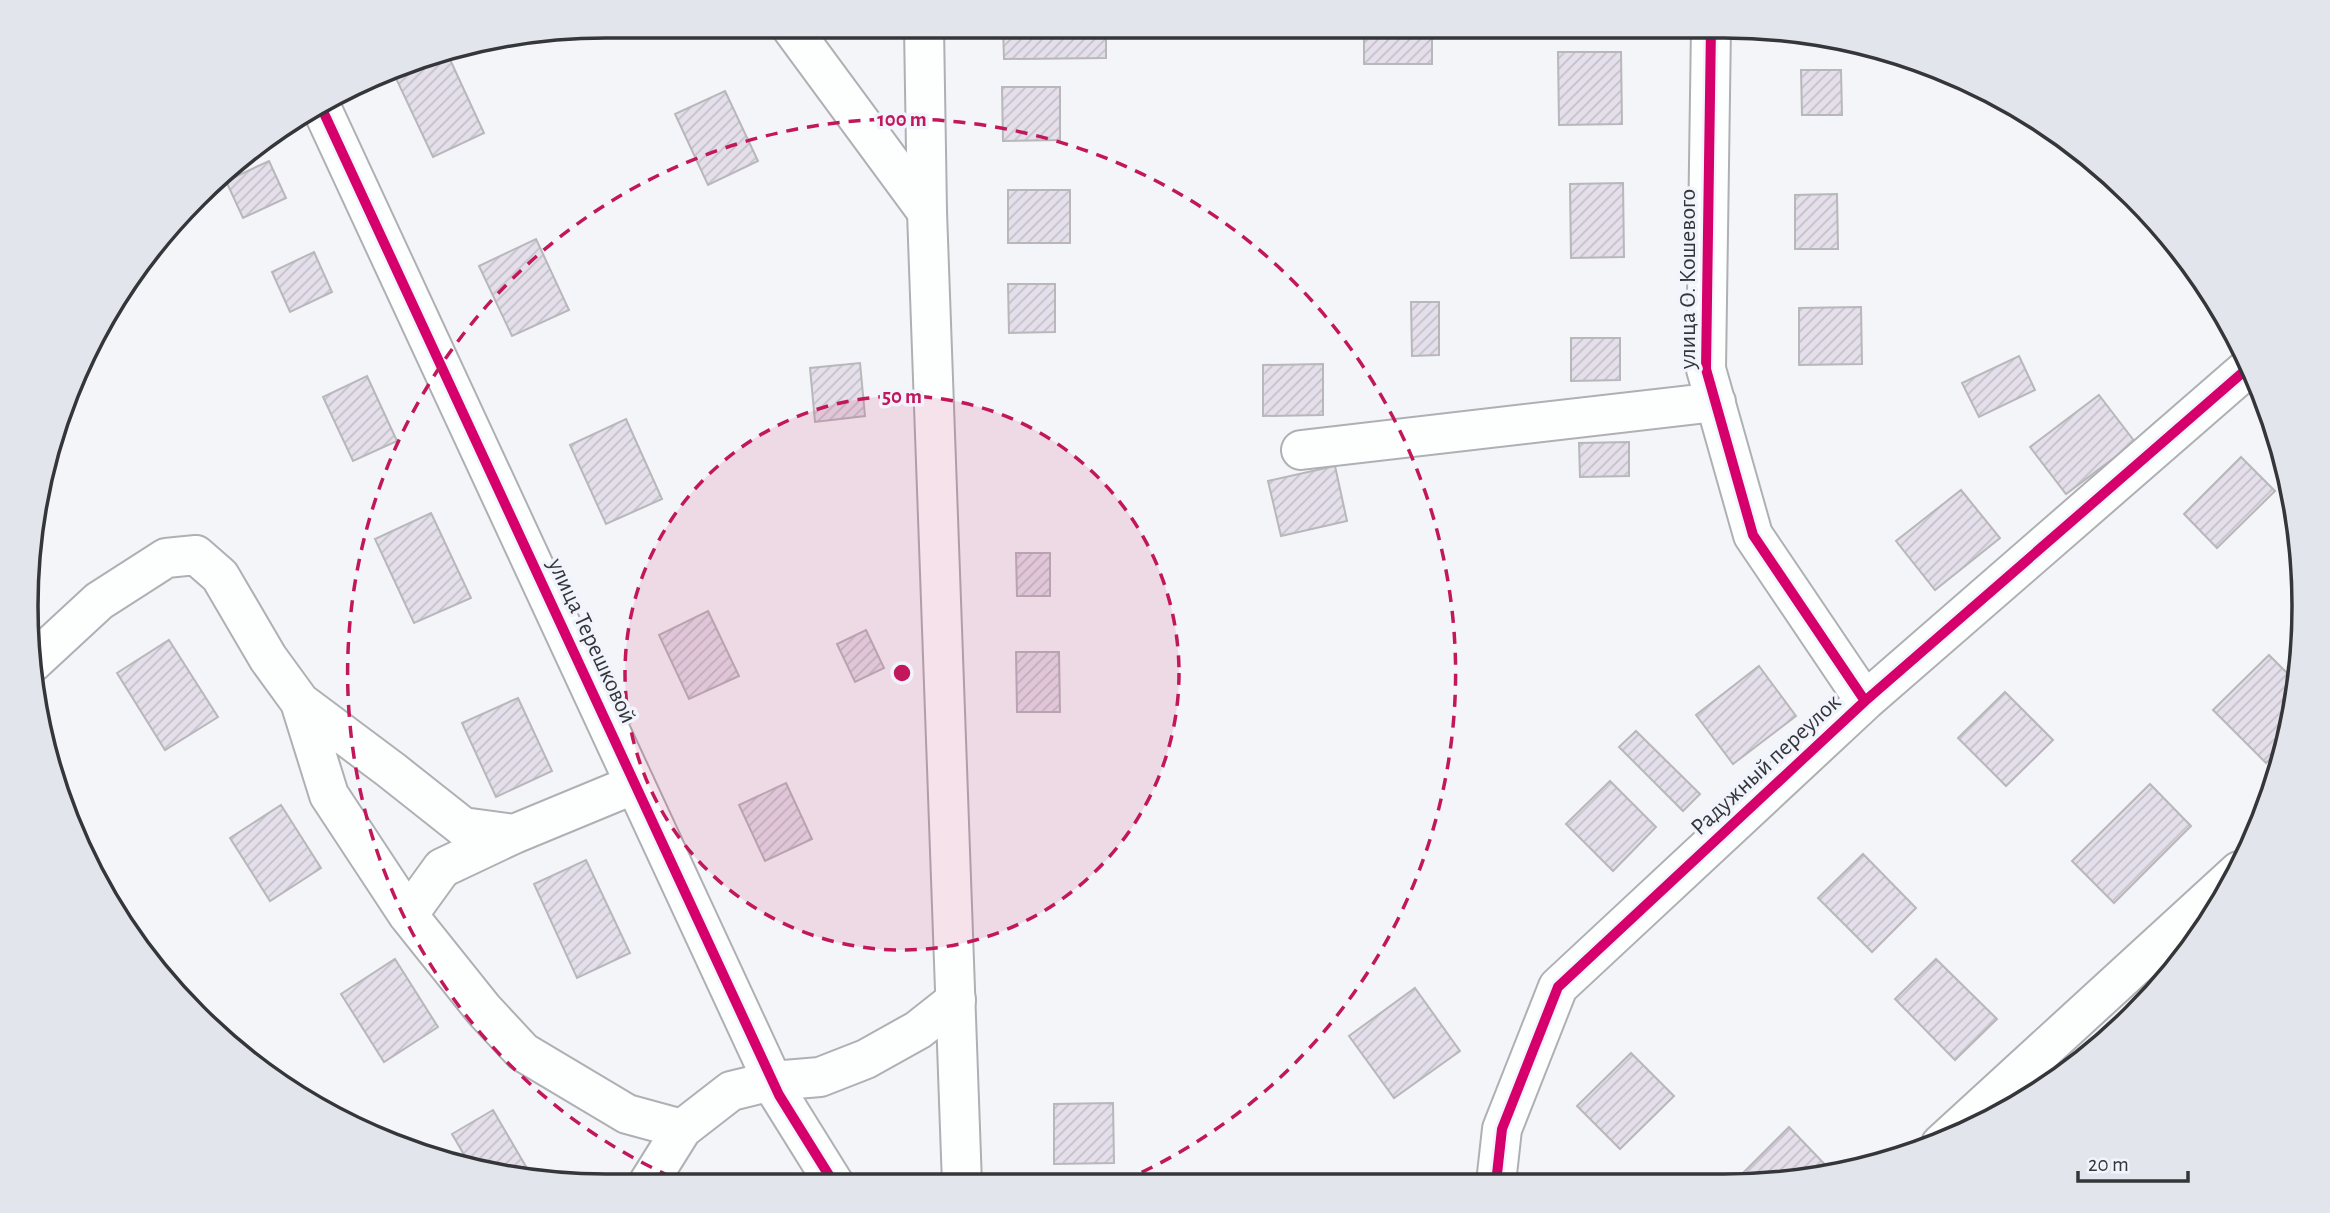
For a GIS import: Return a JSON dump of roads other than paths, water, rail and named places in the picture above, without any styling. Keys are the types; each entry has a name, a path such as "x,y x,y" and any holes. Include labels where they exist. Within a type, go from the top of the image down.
{"street":[{"path":"799,38 928,212"},
{"path":"924,38 962,1174"},
{"name":"улица О. Кошевого","path":"1711,38 1706,369 1753,535 1865,701"},
{"name":"улица Терешковой","path":"324,114 772,1081 828,1174"},
{"name":"Радужный переулок","path":"1497,1174 1502,1129 1558,987 1865,701 2241,374"},
{"path":"1301,450 1716,402"},
{"path":"41,655 99,601 166,558 196,555 220,576 268,658 300,702 463,827 514,834"},
{"path":"300,702 329,795 408,915 484,1010 523,1052 627,1114 682,1129"},
{"path":"408,915 442,868 514,834 635,784"},
{"path":"1968,1119 2211,897"},
{"path":"654,1174 682,1129 730,1091 772,1081 820,1077 866,1059 918,1030 956,1000"}]}
